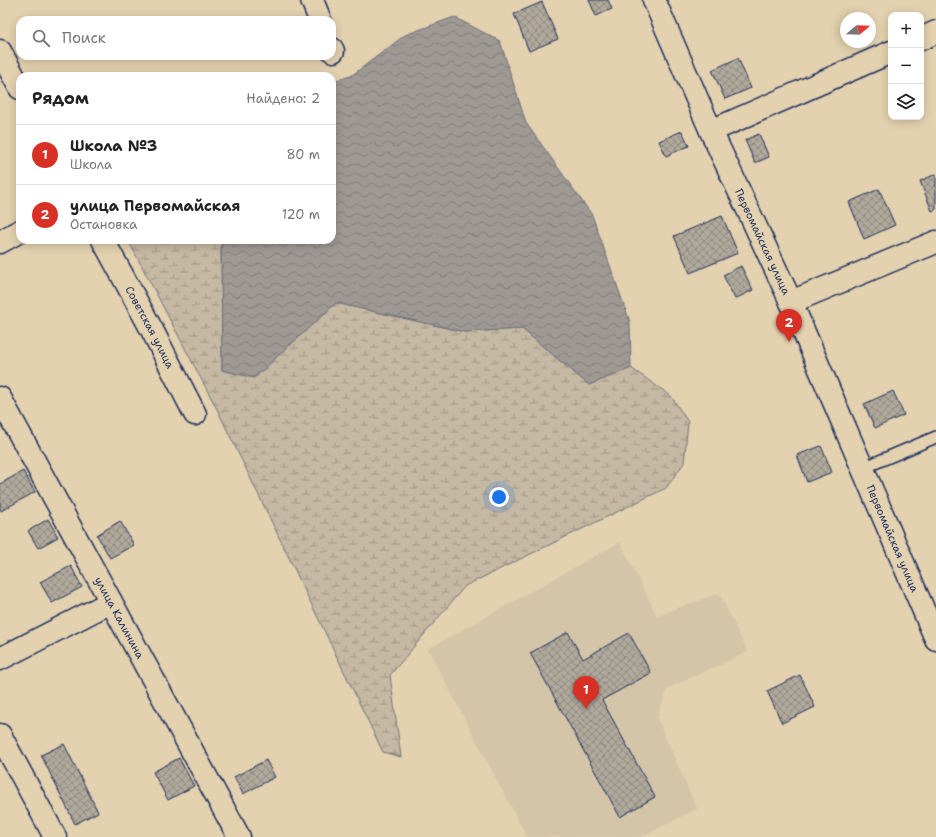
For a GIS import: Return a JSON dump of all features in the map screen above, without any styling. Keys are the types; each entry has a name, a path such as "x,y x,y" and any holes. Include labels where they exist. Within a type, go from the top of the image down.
{"street":[{"path":"312,0 318,16"},
{"name":"Первомайская улица","path":"654,0 711,130 792,302 936,639"},
{"path":"924,38 936,32"},
{"path":"0,51 16,81"},
{"path":"711,130 888,53"},
{"path":"0,242 16,233"},
{"path":"792,302 936,242"},
{"name":"Советская улица","path":"105,244 152,330 195,414"},
{"name":"улица Калинина","path":"0,398 239,837"},
{"path":"0,659 111,602"},
{"path":"0,735 55,837"}],"lane":[{"path":"862,468 936,437"}],"shaded area":[{"path":"620,542 657,616 719,593 748,652 668,688 657,718 697,809 641,837 527,837 428,649"}],"green space":[{"path":"130,244 221,244 222,370 254,378 336,303 465,332 522,329 589,385 631,368 671,396 688,422 684,463 666,488 465,586 390,675 401,757 383,752 217,409"}],"water":[{"path":"454,17 500,41 526,123 592,215 630,322 631,368 589,385 522,329 465,332 336,303 254,378 222,370 221,244 336,244 336,80 351,76 405,35"}],"building":[{"path":"589,0 608,0 612,9 596,16"},
{"path":"542,2 558,39 529,51 514,14"},
{"path":"738,58 751,88 725,99 712,70"},
{"path":"682,131 689,146 666,156 659,141"},
{"path":"759,134 769,157 755,163 745,140"},
{"path":"936,174 936,209 932,211 920,181"},
{"path":"879,189 895,225 864,239 849,202"},
{"path":"722,216 738,253 690,273 674,236"},
{"path":"741,266 753,290 735,299 723,275"},
{"path":"893,391 904,415 875,428 864,404"},
{"path":"821,446 832,472 807,482 797,455"},
{"path":"23,471 35,492 1,511 0,484"},
{"path":"48,519 58,537 38,548 28,531"},
{"path":"120,521 134,545 110,558 97,535"},
{"path":"71,566 82,587 52,603 40,582"},
{"path":"568,632 583,659 629,633 651,673 602,700 655,797 620,817 530,653"},
{"path":"800,675 815,707 782,723 767,691"},
{"path":"64,744 98,812 75,824 41,755"},
{"path":"179,758 194,786 168,800 153,772"},
{"path":"266,760 275,777 243,794 234,777"}],"place":[{"name":"улица Первомайская","path":"789,342"},
{"name":"Школа №3","path":"586,709"}]}
